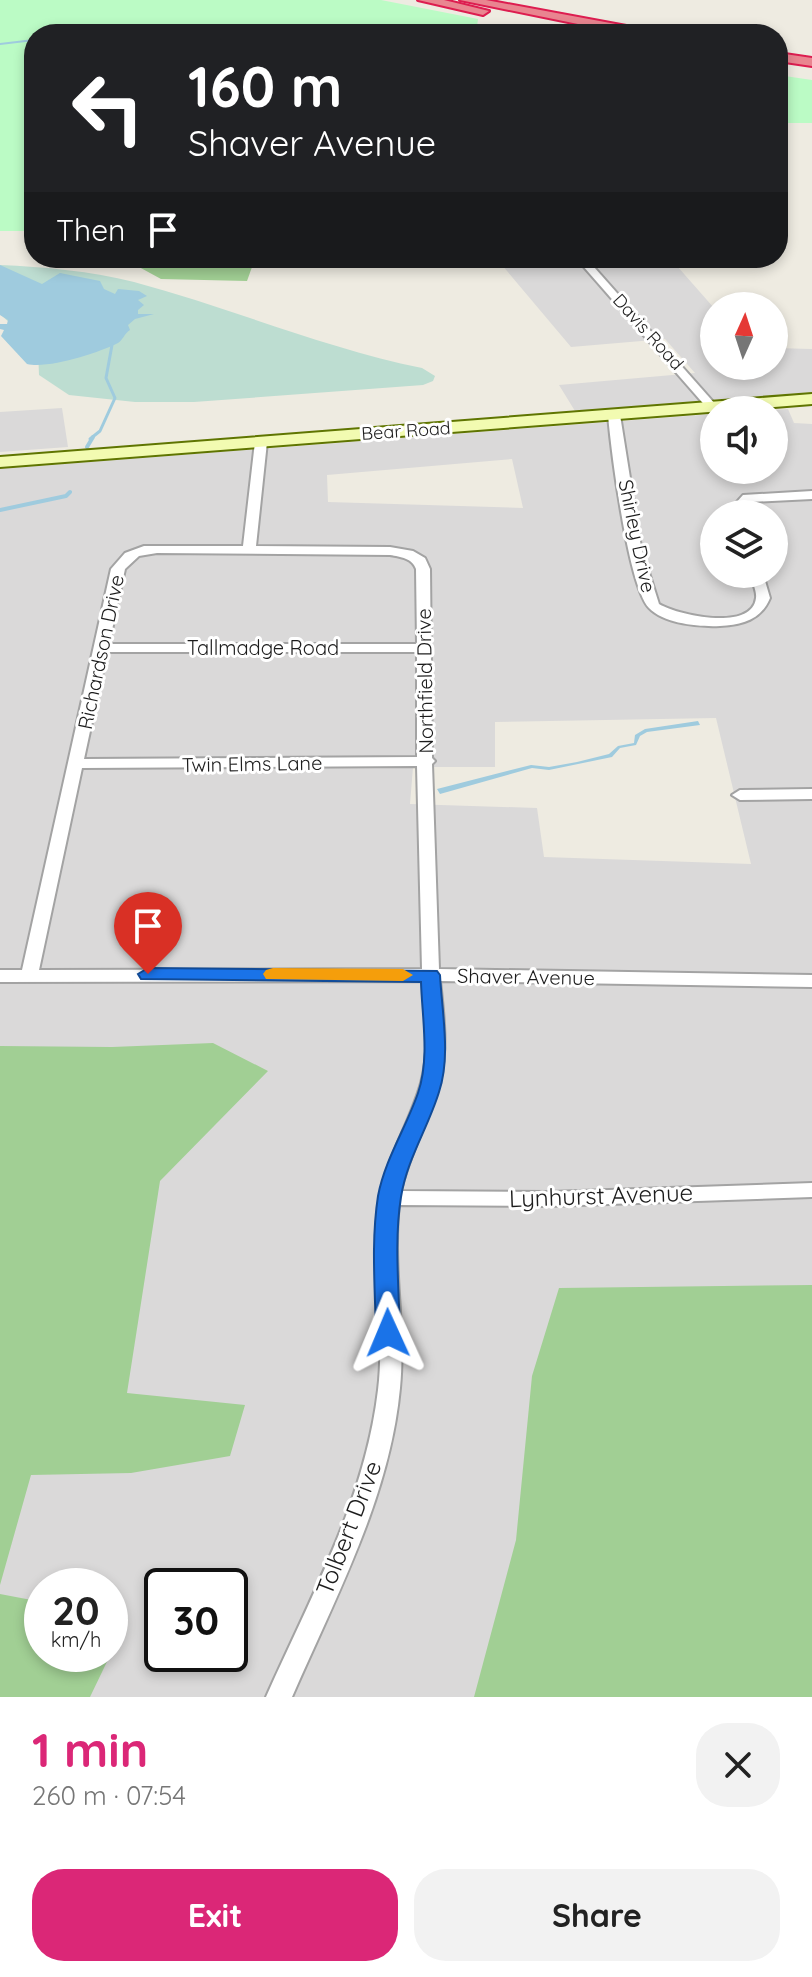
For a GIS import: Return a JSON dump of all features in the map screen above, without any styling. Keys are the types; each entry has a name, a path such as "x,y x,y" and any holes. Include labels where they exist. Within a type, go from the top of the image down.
{"highway":[{"path":"424,0 552,24"},
{"path":"466,0 594,24"},
{"path":"788,58 812,62"},
{"path":"788,66 812,70"}],"main road":[{"name":"Bear Road","path":"788,401 812,399"},
{"name":"Bear Road","path":"0,462 700,408"}],"street":[{"name":"Davis Road","path":"590,268 702,396"},
{"name":"Shirley Drive","path":"614,415 635,539 647,596 654,606 688,620 735,620 760,606 763,598 760,588"},
{"path":"249,550 261,442"},
{"path":"745,500 812,495"},
{"name":"Richardson Drive","path":"29,976 118,569 125,556 137,550 249,550"},
{"name":"Northfield Drive","path":"249,550 390,551 408,554 420,561 423,569 425,648 430,975"},
{"name":"Tallmadge Road","path":"102,648 425,648"},
{"name":"Twin Elms Lane","path":"76,764 427,761"},
{"path":"740,795 812,794"},
{"name":"Shaver Avenue","path":"0,976 430,975 812,981"},
{"name":"Tolbert Drive","path":"279,1697 360,1511 378,1458 389,1387 386,1251 389,1198 396,1168 429,1092 435,1062 430,975"},
{"name":"Lynhurst Avenue","path":"389,1198 550,1199 812,1190"}],"shaded area":[{"path":"504,268 679,268 700,292 700,380 788,380 788,348 812,349 812,392 700,396 700,401 575,411 559,385 695,373 665,339 571,347"},
{"path":"62,408 68,447 0,452 0,412"},
{"path":"788,409 794,423 812,424 812,1697 0,1697 0,469 700,415 700,484 788,484","holes":["512,459 523,508 328,502 327,475","716,718 751,864 544,857 537,808 410,804 413,767 495,767 495,722"]}],"green space":[{"path":"0,0 381,0 478,19 477,24 24,24 24,231 0,231"},
{"path":"788,76 812,80 812,123 788,123"},
{"path":"0,265 67,270 134,282 349,350 422,368 435,376 433,381 423,385 194,402 135,402 69,395 39,375 38,349 0,314"},
{"path":"141,268 252,268 247,281 161,279"},
{"path":"213,1043 268,1071 160,1181 127,1393 245,1405 230,1456 131,1473 31,1475 0,1585 0,1046 112,1047"},
{"path":"812,1285 812,1697 474,1697 516,1540 532,1376 559,1288"},
{"path":"0,1594 24,1599 24,1672 102,1672 90,1697 0,1697"}],"water":[{"path":"0,265 42,284 60,273 100,281 104,289 115,294 118,289 139,291 147,296 138,300 144,305 138,314 154,314 135,319 128,325 130,330 121,340 109,347 60,362 27,364 1,336 4,330 0,329 0,324 7,324 8,320 0,315"},
{"path":"698,721 700,725 647,732 640,736 636,745 620,748 612,757 549,770 532,768 440,794 437,789 531,765 549,767 609,754 618,746 634,743 635,735 645,729"}],"waterway":[{"path":"0,44 24,41"},
{"path":"90,439 100,431 115,398 106,378 112,345"},
{"path":"87,447 93,437"},
{"path":"0,510 66,496 70,492"}],"slow traffic":[{"path":"273,974 403,975"}],"route":[{"path":"148,974 430,975 435,1062 429,1092 396,1168 389,1198 386,1251 388,1333"}]}
